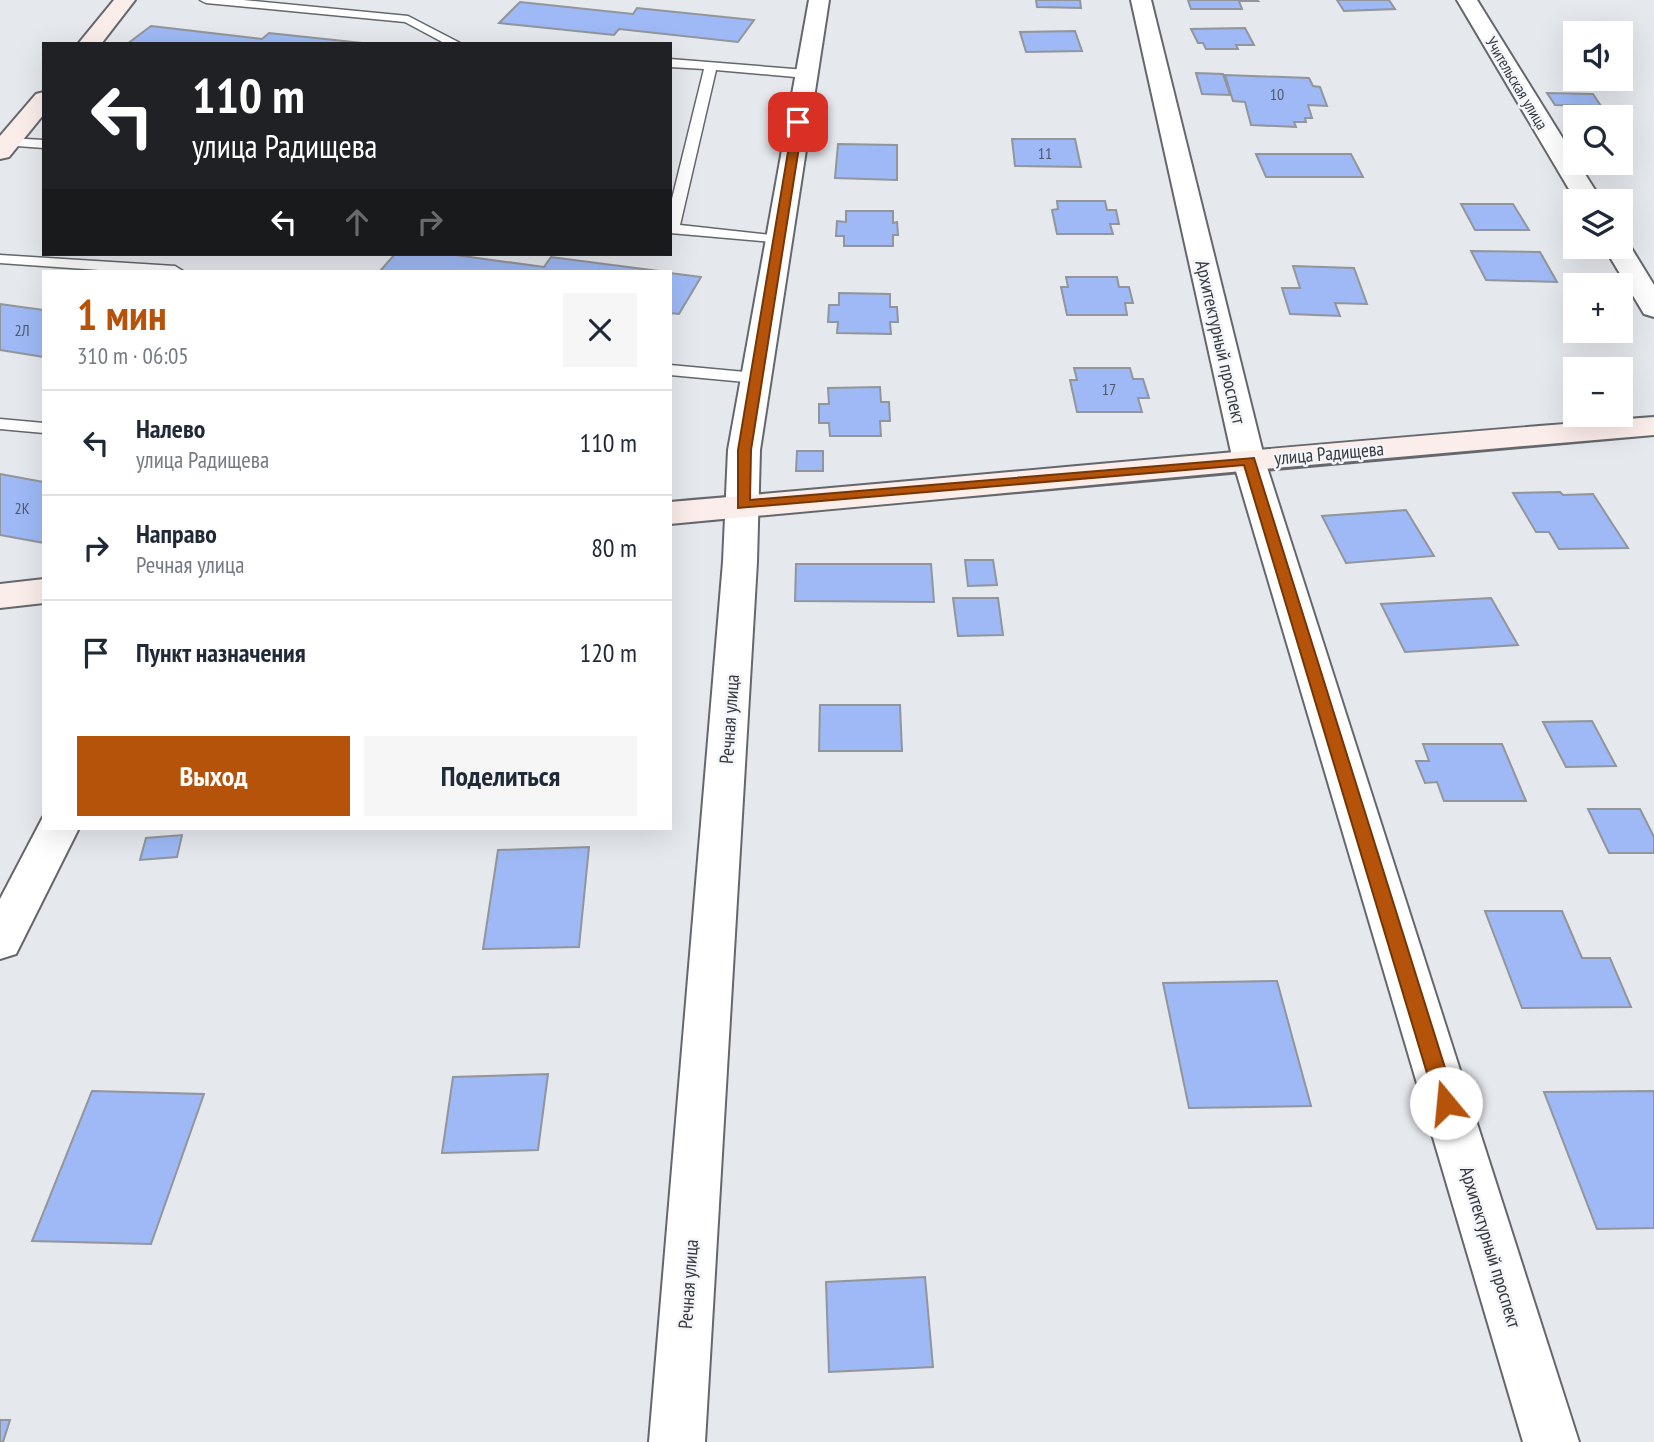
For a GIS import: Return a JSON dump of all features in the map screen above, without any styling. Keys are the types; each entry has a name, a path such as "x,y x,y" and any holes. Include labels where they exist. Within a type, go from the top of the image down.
{"street":[{"path":"91,42 125,0"},
{"name":"Речная улица","path":"677,1442 743,505 744,450 819,0"},
{"name":"Архитектурный проспект","path":"1141,0 1249,461 1551,1442"},
{"name":"Учительская улица","path":"1467,0 1582,189"},
{"path":"4,147 42,101"},
{"path":"1624,259 1654,308"},
{"name":"улица Радищева","path":"672,513 1654,426"},
{"path":"0,596 42,591"},
{"path":"0,941 57,830"}],"lane":[{"path":"206,0 408,19 452,42"},
{"path":"672,63 806,75"},
{"path":"672,225 711,66"},
{"path":"4,147 42,144"},
{"path":"672,229 779,240"},
{"path":"0,259 160,270"},
{"path":"672,370 756,379"},
{"path":"0,424 42,428"}],"building":[{"path":"1036,0 1080,0 1081,8 1037,7"},
{"path":"1188,0 1258,1 1239,1 1242,9 1191,9"},
{"path":"1337,0 1389,0 1395,9 1344,11"},
{"path":"520,2 633,14 637,8 754,20 738,42 619,29 614,35 499,23"},
{"path":"151,26 262,39 269,33 353,42 130,42"},
{"path":"1245,28 1254,45 1236,45 1238,49 1206,49 1203,43 1198,43 1191,29"},
{"path":"1075,31 1082,51 1026,52 1020,32"},
{"path":"1196,73 1223,74 1230,95 1202,94"},
{"path":"1225,75 1309,78 1313,86 1320,87 1327,106 1308,105 1312,118 1305,118 1306,122 1294,122 1296,127 1251,125 1245,102 1233,101"},
{"path":"1547,93 1593,94 1600,105 1563,105 1555,105"},
{"path":"1012,139 1075,139 1081,167 1015,166"},
{"path":"838,144 897,145 897,180 835,178"},
{"path":"1256,154 1351,154 1363,177 1266,177"},
{"path":"1057,201 1105,201 1107,210 1116,210 1119,224 1110,224 1113,234 1057,234 1052,210 1058,209"},
{"path":"1461,204 1513,204 1529,230 1475,230"},
{"path":"846,211 893,211 893,223 897,222 898,235 893,235 893,246 844,246 844,236 836,236 837,221 846,222"},
{"path":"1471,251 1540,252 1557,282 1486,280"},
{"path":"393,256 463,256 544,267 551,257 651,270 381,270"},
{"path":"1293,266 1354,268 1367,304 1335,303 1340,316 1290,314 1282,288 1300,288"},
{"path":"672,273 701,277 679,314 672,313"},
{"path":"1066,277 1117,277 1119,287 1129,287 1133,303 1125,303 1127,315 1067,315 1061,287 1068,287"},
{"path":"839,293 890,294 890,307 897,307 898,322 890,322 891,334 837,333 838,322 828,322 829,305 839,305"},
{"path":"0,304 42,310 42,357 0,350"},
{"path":"1074,368 1130,368 1133,379 1143,379 1149,398 1138,398 1142,412 1077,412 1070,380 1077,380"},
{"path":"880,387 881,402 889,402 890,421 880,421 881,436 830,436 829,423 819,423 819,404 829,404 828,388"},
{"path":"797,451 823,451 823,471 796,471"},
{"path":"0,474 42,482 42,543 0,535"},
{"path":"1560,492 1563,495 1593,494 1628,548 1559,549 1549,532 1536,532 1513,493"},
{"path":"1406,510 1434,556 1346,563 1322,516"},
{"path":"965,560 993,560 997,585 968,586"},
{"path":"796,564 931,564 934,602 795,601"},
{"path":"953,598 998,598 1003,635 958,636"},
{"path":"1491,598 1518,645 1405,652 1381,604"},
{"path":"820,705 900,705 902,751 819,751"},
{"path":"1592,721 1616,766 1566,767 1543,722"},
{"path":"1423,744 1502,744 1526,801 1444,801 1437,782 1425,783 1416,761 1429,761"},
{"path":"1588,809 1640,809 1654,837 1654,853 1609,853"},
{"path":"182,835 177,857 140,860 146,838"},
{"path":"589,847 579,947 483,949 498,850"},
{"path":"1485,911 1562,911 1582,958 1610,958 1631,1007 1522,1008"},
{"path":"1277,981 1311,1106 1189,1108 1163,983"},
{"path":"548,1074 538,1150 442,1153 453,1077"},
{"path":"92,1091 204,1094 151,1244 32,1241"},
{"path":"1654,1091 1654,1228 1597,1229 1544,1092"},
{"path":"925,1277 933,1367 829,1372 826,1282"},
{"path":"0,1420 10,1420 3,1442 0,1442"}],"route":[{"path":"798,122 744,450 743,505 1249,461 1446,1103"}]}
